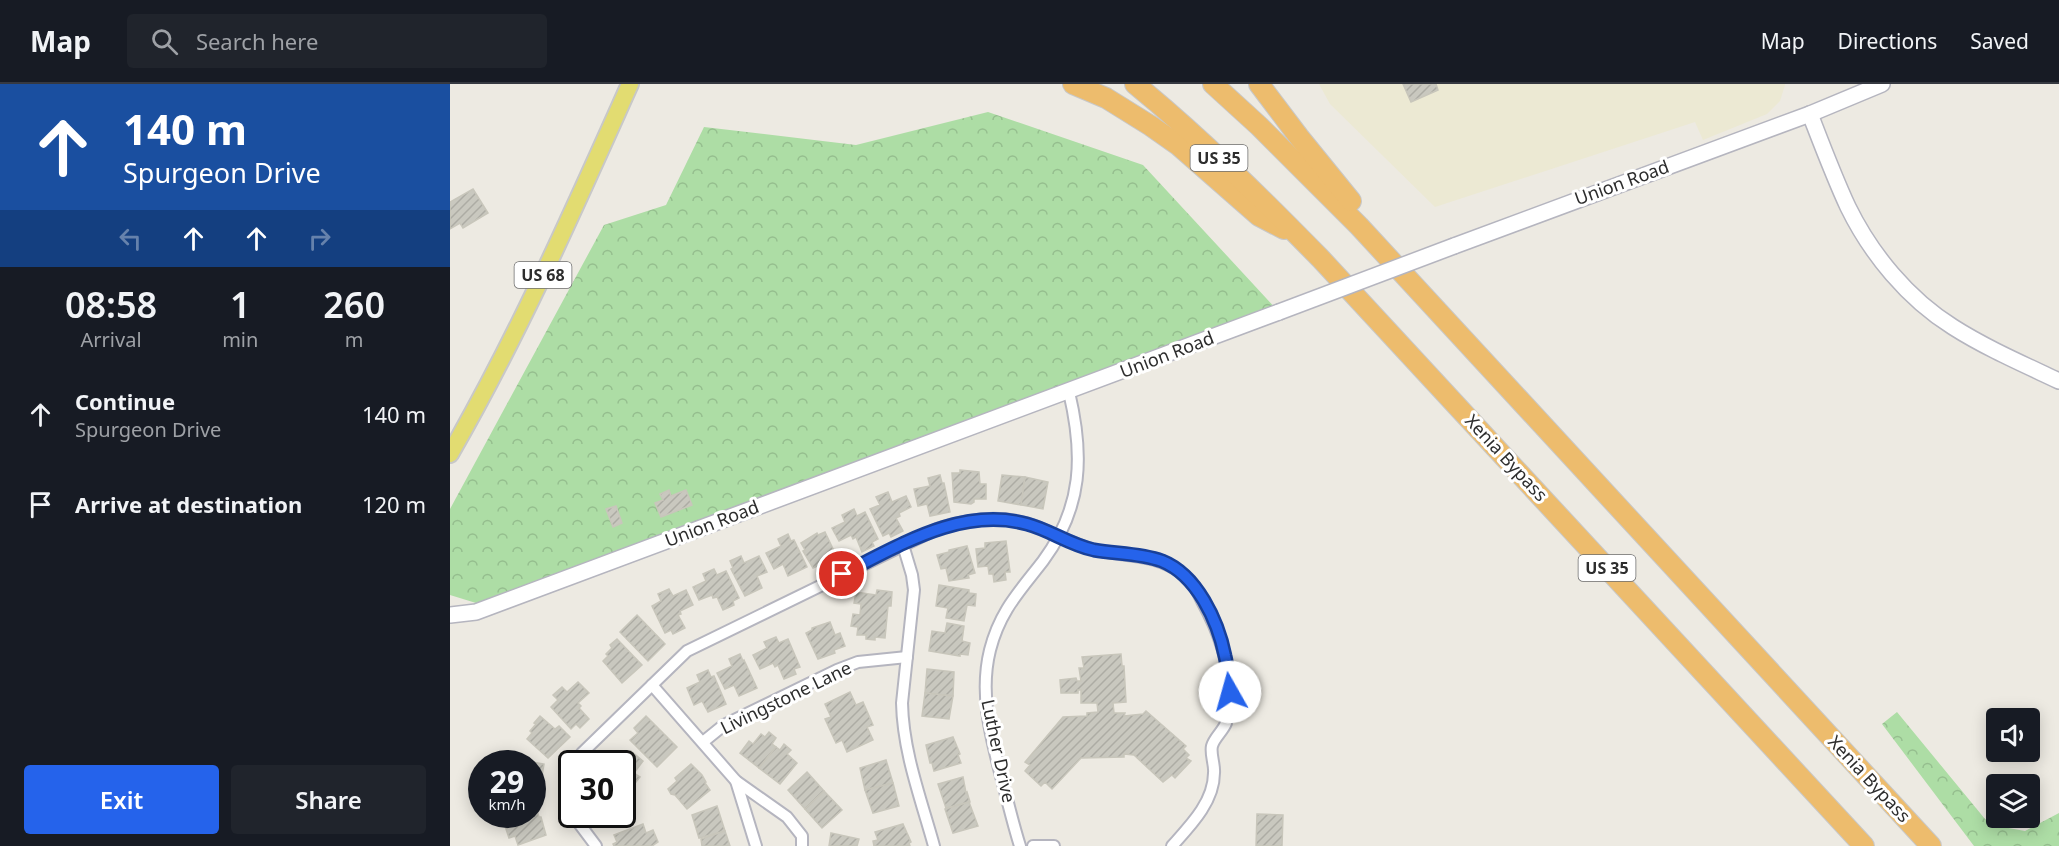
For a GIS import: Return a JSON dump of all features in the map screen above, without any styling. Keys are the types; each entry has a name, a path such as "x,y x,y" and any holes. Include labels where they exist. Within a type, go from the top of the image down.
{"highway":[{"path":"1072,84 1106,98 1151,126 1184,151 1259,216 1299,236"},
{"name":"Xenia Bypass","path":"1135,84 1200,141 1299,236 1864,846"},
{"name":"Xenia Bypass","path":"1213,84 1259,126 1359,226 1931,846"},
{"path":"1260,84 1299,137 1351,200 1359,226"}],"main road":[{"name":"US 68","path":"450,454 517,330 572,215 630,84"}],"street":[{"name":"Union Road","path":"450,615 483,610 1810,114 1882,84"},
{"path":"1810,114 1848,207 1869,243 1894,276 1924,305 1951,326 1994,350 2059,381"},
{"name":"Luther Drive","path":"1020,846 992,740 986,698 987,667 994,636 1008,606 1044,560 1069,512 1077,477 1079,442 1069,392"},
{"path":"585,750 687,651 903,545 952,524 989,519 1027,524 1093,549 1133,554 1162,562 1186,576 1215,624 1225,656 1230,692 1225,724 1212,746 1215,774 1212,792 1194,823 1172,846"},
{"path":"903,545 914,590 902,703 904,737 934,846"},
{"name":"Livingstone Lane","path":"703,742 724,726 837,670 858,662 907,657"},
{"path":"652,685 736,780 787,817 802,836 802,846"},
{"path":"736,780 756,846"},
{"path":"582,828 596,846"},
{"path":"1033,846 1054,846"}],"shaded area":[{"path":"1319,84 1785,85 1780,101 1767,114 1703,140 1695,122 1435,207 1330,104"}],"green space":[{"path":"988,112 1143,165 1279,312 489,607 450,595 450,509 604,225 666,205 704,127 856,145"},
{"path":"1897,712 1986,819 1986,828 2025,831 2031,828 2040,828 2040,823 2059,813 2059,846 1974,846 1882,724"}],"building":[{"path":"1403,84 1436,84 1438,90 1411,102"},
{"path":"473,189 488,213 463,228 460,223 450,229 450,202"},
{"path":"960,470 979,472 980,484 986,484 986,499 974,499 971,504 954,502 952,473 960,473"},
{"path":"940,475 950,512 930,516 927,504 918,506 914,489 930,486 928,478"},
{"path":"1002,475 1025,477 1021,505 998,501"},
{"path":"1025,477 1048,482 1043,509 1021,505"},
{"path":"669,490 671,496 686,490 692,505 661,517 655,503 663,500 660,494"},
{"path":"888,492 892,502 906,496 911,507 899,513 900,516 896,518 903,531 891,537 889,533 883,536 870,509 880,505 876,497"},
{"path":"616,506 622,523 613,527 606,509"},
{"path":"854,509 857,516 865,512 878,539 872,542 874,546 862,552 856,537 853,539 851,535 839,541 832,528 845,522 842,515"},
{"path":"825,532 836,555 829,558 831,560 813,568 801,543 817,533 818,535"},
{"path":"788,534 791,541 794,540 807,567 788,576 783,564 774,569 766,553 781,546 778,539"},
{"path":"1006,541 1010,572 1005,572 1006,580 994,582 993,574 989,574 988,566 978,567 976,549 985,548 985,543"},
{"path":"967,546 975,573 968,575 969,578 949,581 946,568 941,569 937,555"},
{"path":"741,556 744,563 759,556 767,572 757,576 762,588 745,596 731,569 733,568 730,561"},
{"path":"714,569 717,575 726,571 739,598 733,601 734,605 723,610 717,597 713,598 712,595 699,600 693,587 706,581 703,574"},
{"path":"939,585 969,590 969,593 976,594 975,606 967,605 964,621 946,618 948,608 936,606"},
{"path":"669,589 673,596 686,590 693,605 680,611 681,614 678,615 685,628 673,634 671,630 665,633 652,606 661,601 658,594"},
{"path":"877,590 892,592 891,606 888,606 885,638 866,639 866,635 857,635 858,627 851,626 853,614 860,615 861,604 854,603 856,592 876,595"},
{"path":"637,615 665,644 648,661 620,632"},
{"path":"830,622 835,635 840,633 845,646 834,650 835,653 818,659 806,633 812,628"},
{"path":"947,623 964,626 962,641 970,643 968,655 960,654 960,656 929,651 932,631 945,633"},
{"path":"776,637 779,643 788,639 800,667 794,669 796,674 784,679 778,665 775,667 773,663 760,669 753,655 767,648 764,642"},
{"path":"617,639 642,665 622,683 603,661 612,648 610,645"},
{"path":"740,654 757,688 739,696 734,685 725,689 717,673 732,666 729,659"},
{"path":"1121,654 1126,702 1113,703 1114,713 1125,713 1124,716 1143,714 1146,711 1186,746 1183,749 1189,755 1186,758 1191,761 1175,778 1172,775 1163,782 1134,755 1081,758 1052,789 1045,782 1041,786 1025,771 1030,765 1025,762 1063,717 1087,716 1087,713 1098,712 1097,703 1081,703 1081,690 1078,690 1078,693 1061,693 1060,680 1076,678 1077,681 1081,681 1079,668 1084,668 1082,657"},
{"path":"927,669 954,672 953,696 925,693"},
{"path":"708,670 711,677 714,676 726,704 708,712 702,701 694,705 687,688 700,682 697,675"},
{"path":"578,682 589,693 578,703 581,706 579,708 589,719 580,728 576,724 571,729 551,707 558,700 553,695 562,687 567,692"},
{"path":"850,692 856,705 863,702 873,725 867,727 873,740 847,752 842,740 836,743 825,719 831,717 825,704"},
{"path":"925,693 953,696 949,719 922,716"},
{"path":"540,716 555,729 559,726 570,737 548,758 546,750 539,750 527,739 536,724 534,723"},
{"path":"646,716 677,747 657,767 630,740 638,733 634,728"},
{"path":"769,732 776,738 772,744 776,747 759,768 740,753 749,741 753,744 761,734 765,737"},
{"path":"953,737 961,763 934,771 926,745"},
{"path":"784,744 791,750 787,754 797,763 780,784 759,768 776,747 780,750"},
{"path":"636,755 643,761 636,770"},
{"path":"886,760 893,783 865,790 860,768"},
{"path":"691,764 702,775 710,790 687,809 668,789 677,781 675,778"},
{"path":"807,772 824,791 805,809 788,790"},
{"path":"963,777 970,802 946,808 938,784"},
{"path":"893,783 899,806 873,813 865,790"},
{"path":"824,791 842,810 822,828 805,809"},
{"path":"969,802 978,826 953,833 945,809"},
{"path":"717,806 725,831 699,838 692,815"},
{"path":"1257,814 1283,815 1282,846 1256,846"},
{"path":"643,824 646,833 653,830 658,842 652,846 614,846 613,844 617,842 614,835"},
{"path":"903,824 911,842 910,846 874,846 873,841 878,840 875,832"},
{"path":"506,828 544,828 546,835 518,845 515,836 509,838"},
{"path":"725,831 730,846 702,846 701,839"},
{"path":"831,833 859,839 857,846 829,846"}],"route":[{"path":"842,574 937,529 966,521 989,519 1027,524 1093,549 1133,554 1162,562 1186,576 1215,624 1225,656 1230,692"}]}
